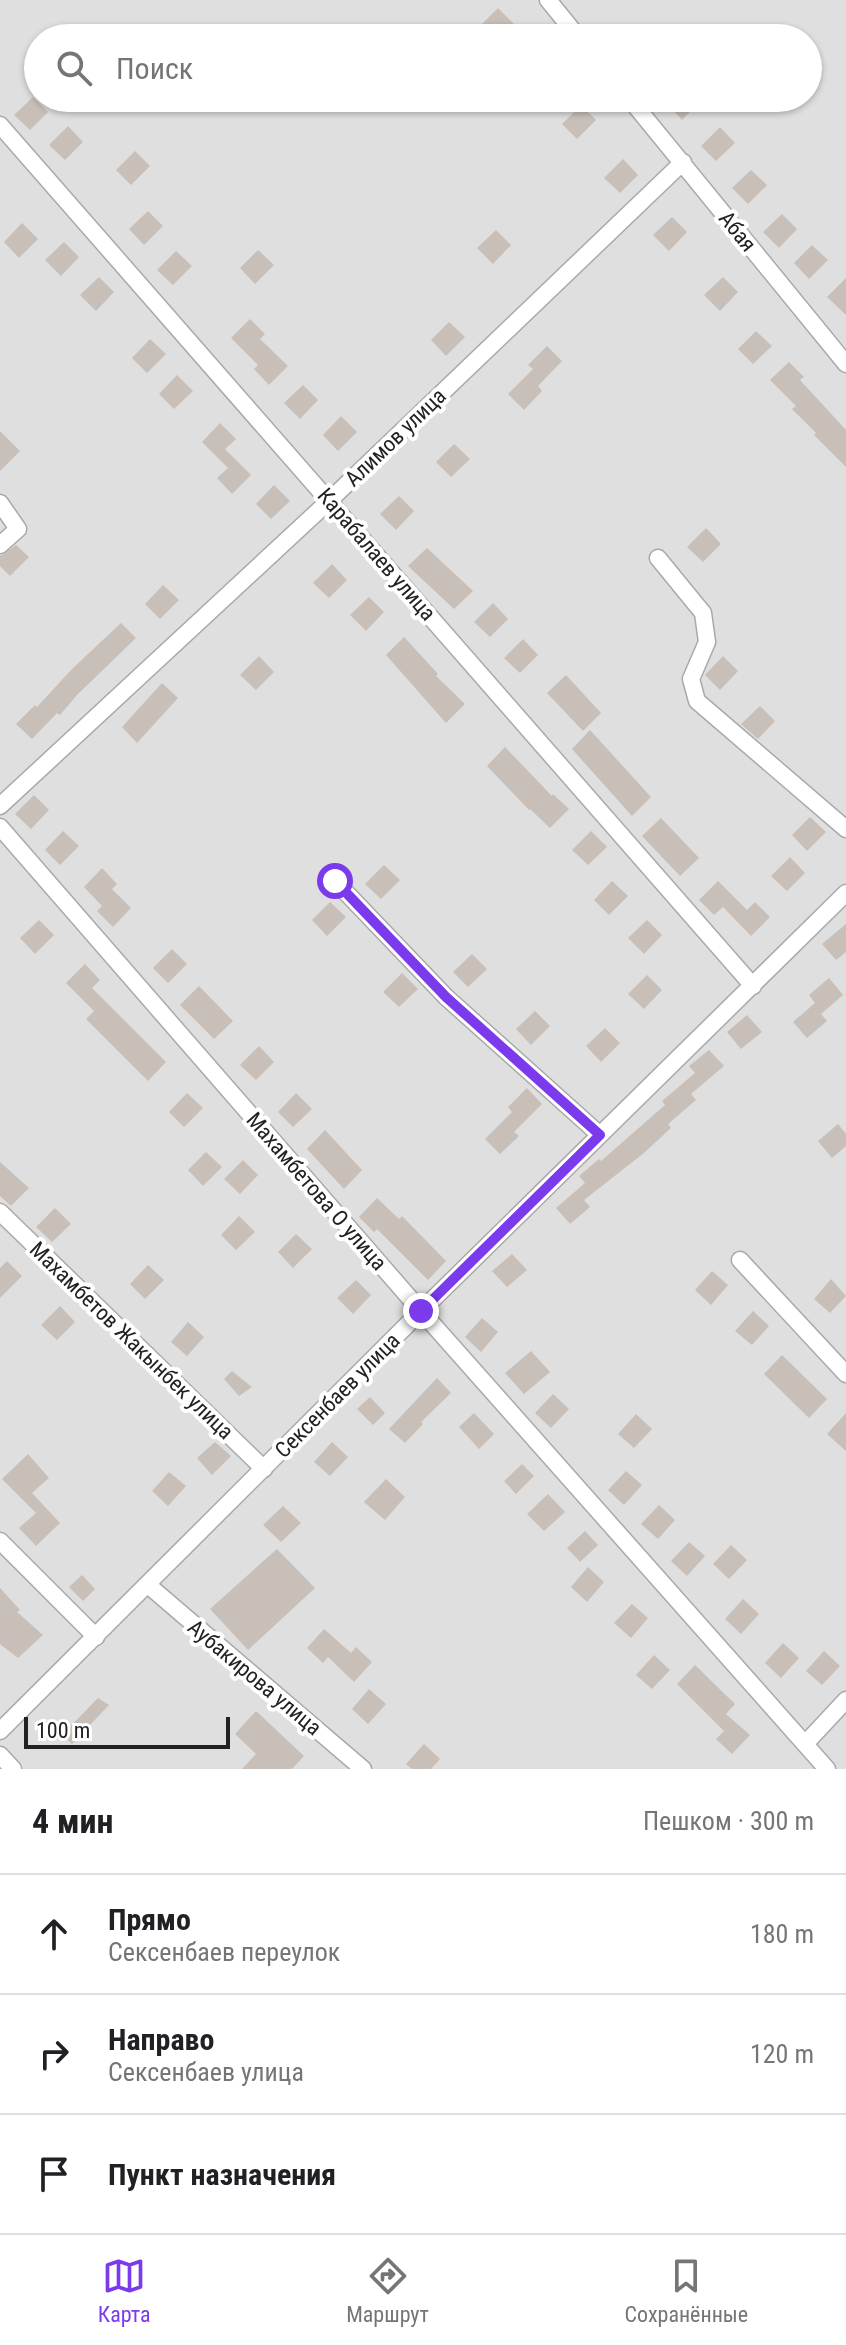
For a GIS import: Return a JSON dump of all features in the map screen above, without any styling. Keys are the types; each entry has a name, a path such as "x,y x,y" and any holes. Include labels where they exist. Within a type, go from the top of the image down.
{"street":[{"path":"548,0 568,24"},
{"name":"Абая","path":"641,112 846,364"},
{"name":"Карабалаев улица","path":"0,125 753,986"},
{"name":"Алимов улица","path":"0,806 330,500 683,162"},
{"path":"0,503 18,529 0,545"},
{"path":"658,558 703,613 707,642 691,679 697,701 846,829"},
{"name":"Махамбетова О улица","path":"0,827 421,1311 827,1769"},
{"path":"335,881 446,997 600,1135"},
{"name":"Сексенбаев улица","path":"0,1731 846,893"},
{"name":"Махамбетов Жакынбек улица","path":"0,1212 264,1469"},
{"path":"740,1260 846,1374"},
{"path":"0,1541 96,1637"},
{"name":"Аубакирова улица","path":"148,1585 363,1769"},
{"path":"805,1744 846,1700"},
{"path":"0,1755 13,1769"}],"shaded area":[{"path":"0,0 846,0 846,1769 0,1769"}],"building":[{"path":"498,8 514,24 482,24"},
{"path":"24,106 24,112 48,112 30,130 14,115"},
{"path":"574,112 588,112 596,120 577,139 562,124"},
{"path":"674,112 690,112 682,120"},
{"path":"68,126 83,142 65,160 49,145"},
{"path":"720,127 735,143 716,161 701,146"},
{"path":"135,151 150,166 131,185 116,170"},
{"path":"623,159 638,175 620,193 604,178"},
{"path":"751,170 767,185 748,204 732,188"},
{"path":"148,211 163,226 144,245 129,229"},
{"path":"782,214 797,229 779,248 763,232"},
{"path":"672,217 687,232 669,251 653,235"},
{"path":"22,223 38,239 19,258 4,242"},
{"path":"496,230 511,245 493,264 477,248"},
{"path":"64,242 79,257 61,276 45,260"},
{"path":"812,245 828,260 809,279 794,263"},
{"path":"258,250 274,265 255,284 240,268"},
{"path":"176,251 192,266 173,285 157,270"},
{"path":"99,277 114,292 96,311 80,295"},
{"path":"723,277 738,292 720,311 704,295"},
{"path":"846,278 846,315 827,297"},
{"path":"250,319 265,334 260,339 288,366 269,385 254,369 258,365 231,338"},
{"path":"449,322 465,337 446,356 431,340"},
{"path":"756,331 772,346 753,364 738,349"},
{"path":"150,339 166,354 147,373 132,358"},
{"path":"547,346 562,361 538,386 542,391 524,410 508,394 533,369 528,365"},
{"path":"789,362 804,377 800,380 846,430 846,467 814,435 816,433 792,409 796,406 770,380"},
{"path":"177,375 193,391 174,409 159,394"},
{"path":"303,385 318,400 300,419 284,403"},
{"path":"341,416 357,432 338,451 323,435"},
{"path":"220,423 236,439 225,449 251,475 232,494 217,478 228,468 202,442"},
{"path":"0,431 20,451 0,471"},
{"path":"454,444 470,459 451,477 436,462"},
{"path":"274,485 290,501 271,519 256,504"},
{"path":"399,496 414,511 396,530 380,514"},
{"path":"706,528 721,544 703,562 687,547"},
{"path":"16,545 29,557 10,576 0,566 0,556"},
{"path":"427,548 473,591 454,609 408,566"},
{"path":"332,564 347,580 329,598 313,583"},
{"path":"163,585 179,600 160,619 145,604"},
{"path":"369,597 384,612 366,631 350,615"},
{"path":"493,603 508,619 490,637 474,622"},
{"path":"121,623 136,638 32,739 16,724"},
{"path":"404,637 438,674 436,676 465,704 446,723 386,655"},
{"path":"523,639 538,655 520,673 504,658"},
{"path":"259,656 274,672 256,690 240,675"},
{"path":"723,656 738,671 720,690 705,675"},
{"path":"566,675 601,713 583,731 547,693"},
{"path":"162,683 178,698 137,743 122,727"},
{"path":"760,706 775,721 758,739 741,724"},
{"path":"590,730 651,797 632,816 572,749"},
{"path":"505,747 552,796 569,809 550,828 487,766"},
{"path":"34,795 49,810 31,829 15,814"},
{"path":"810,817 826,832 807,851 792,835"},
{"path":"661,818 699,858 680,876 642,836"},
{"path":"63,831 79,846 60,865 45,850"},
{"path":"591,831 607,847 588,865 572,850"},
{"path":"790,857 805,873 787,891 771,876"},
{"path":"384,865 400,880 381,899 365,884"},
{"path":"102,868 117,884 112,889 131,908 113,927 97,911 102,906 84,887"},
{"path":"612,881 628,896 609,915 594,900"},
{"path":"718,881 747,910 755,902 770,917 751,936 723,907 714,915 699,900"},
{"path":"330,902 346,917 327,936 312,920"},
{"path":"39,920 54,935 35,954 20,938"},
{"path":"647,920 662,935 644,954 628,938"},
{"path":"846,924 846,952 836,960 822,944"},
{"path":"172,949 187,964 168,983 153,968"},
{"path":"472,954 487,969 468,987 453,972"},
{"path":"85,964 100,980 92,988 166,1062 148,1081 86,1019 94,1011 66,983"},
{"path":"402,973 418,989 399,1007 383,992"},
{"path":"647,975 662,990 644,1009 628,994"},
{"path":"829,978 843,995 821,1014 827,1021 807,1038 793,1022 815,1003 809,995"},
{"path":"199,986 233,1021 214,1039 180,1005"},
{"path":"535,1011 550,1026 531,1045 516,1029"},
{"path":"747,1015 762,1032 741,1049 727,1032"},
{"path":"605,1028 620,1043 601,1062 586,1046"},
{"path":"259,1046 274,1062 256,1080 240,1065"},
{"path":"709,1050 724,1066 691,1094 696,1100 668,1124 671,1128 584,1200 590,1207 570,1224 556,1208 585,1183 579,1176 599,1159 601,1161 665,1105 662,1101 695,1073 689,1066"},
{"path":"527,1088 542,1104 514,1132 519,1136 500,1154 485,1139 512,1112 508,1107"},
{"path":"187,1093 203,1108 184,1127 169,1112"},
{"path":"296,1093 312,1109 293,1127 278,1112"},
{"path":"838,1124 846,1134 846,1146 832,1158 818,1141"},
{"path":"325,1130 362,1170 344,1189 307,1149"},
{"path":"206,1152 222,1167 203,1186 188,1170"},
{"path":"243,1160 258,1175 240,1194 224,1179"},
{"path":"0,1162 29,1188 11,1206 0,1196"},
{"path":"377,1198 399,1219 402,1216 446,1261 428,1280 377,1229 374,1232 359,1217"},
{"path":"55,1208 71,1224 52,1242 36,1227"},
{"path":"239,1216 255,1232 236,1250 221,1235"},
{"path":"296,1234 312,1249 293,1268 278,1252"},
{"path":"512,1254 527,1270 507,1287 492,1271"},
{"path":"7,1261 22,1276 0,1298 0,1268"},
{"path":"148,1265 164,1280 145,1299 130,1284"},
{"path":"712,1271 728,1285 711,1305 695,1290"},
{"path":"831,1279 846,1296 830,1313 814,1299"},
{"path":"356,1280 371,1295 353,1314 337,1298"},
{"path":"60,1306 75,1322 57,1340 41,1325"},
{"path":"753,1311 769,1326 752,1345 735,1331"},
{"path":"482,1318 498,1332 481,1352 465,1337"},
{"path":"188,1322 204,1337 187,1356 171,1342"},
{"path":"531,1351 550,1372 524,1394 505,1373"},
{"path":"782,1355 827,1399 809,1418 764,1374"},
{"path":"232,1371 252,1387 239,1396 224,1379"},
{"path":"437,1378 451,1393 421,1422 423,1424 405,1443 389,1429"},
{"path":"553,1394 569,1409 551,1428 535,1413"},
{"path":"370,1397 385,1413 373,1425 357,1409"},
{"path":"474,1413 494,1434 479,1449 459,1427"},
{"path":"846,1413 846,1451 827,1434"},
{"path":"636,1414 652,1429 634,1448 618,1434"},
{"path":"215,1442 231,1456 212,1475 197,1458"},
{"path":"332,1442 348,1457 330,1476 314,1462"},
{"path":"28,1454 49,1478 32,1493 60,1523 36,1546 19,1528 36,1513 2,1479"},
{"path":"522,1464 534,1476 516,1494 504,1481"},
{"path":"626,1471 642,1485 624,1505 608,1490"},
{"path":"169,1472 186,1486 168,1506 152,1491"},
{"path":"386,1479 405,1497 385,1520 364,1502"},
{"path":"548,1494 565,1512 544,1531 527,1514"},
{"path":"659,1505 675,1520 658,1539 641,1524"},
{"path":"283,1506 301,1523 281,1542 263,1525"},
{"path":"585,1531 598,1545 580,1562 567,1548"},
{"path":"689,1542 705,1556 687,1576 671,1561"},
{"path":"731,1545 747,1560 729,1579 713,1564"},
{"path":"277,1549 315,1588 248,1650 210,1609"},
{"path":"588,1567 604,1582 587,1602 571,1587"},
{"path":"82,1575 95,1589 83,1601 69,1587"},
{"path":"0,1588 20,1610 17,1612 43,1635 18,1658 0,1644"},
{"path":"743,1599 759,1614 741,1634 725,1619"},
{"path":"632,1604 648,1618 631,1638 614,1623"},
{"path":"324,1629 351,1653 356,1647 372,1662 354,1682 328,1657 323,1663 307,1648"},
{"path":"783,1643 799,1658 781,1678 765,1663"},
{"path":"824,1651 840,1666 822,1685 806,1671"},
{"path":"654,1655 670,1670 652,1689 636,1675"},
{"path":"695,1665 735,1704 726,1714 750,1735 732,1754 716,1739 724,1731 677,1684"},
{"path":"369,1689 386,1704 368,1724 352,1709"},
{"path":"98,1698 109,1705 72,1744 62,1735"},
{"path":"256,1711 304,1756 292,1769 242,1769 256,1754 235,1734"},
{"path":"424,1744 440,1759 431,1769 412,1769 406,1764"}],"route":[{"path":"335,881 446,997 600,1135 421,1311"}]}
